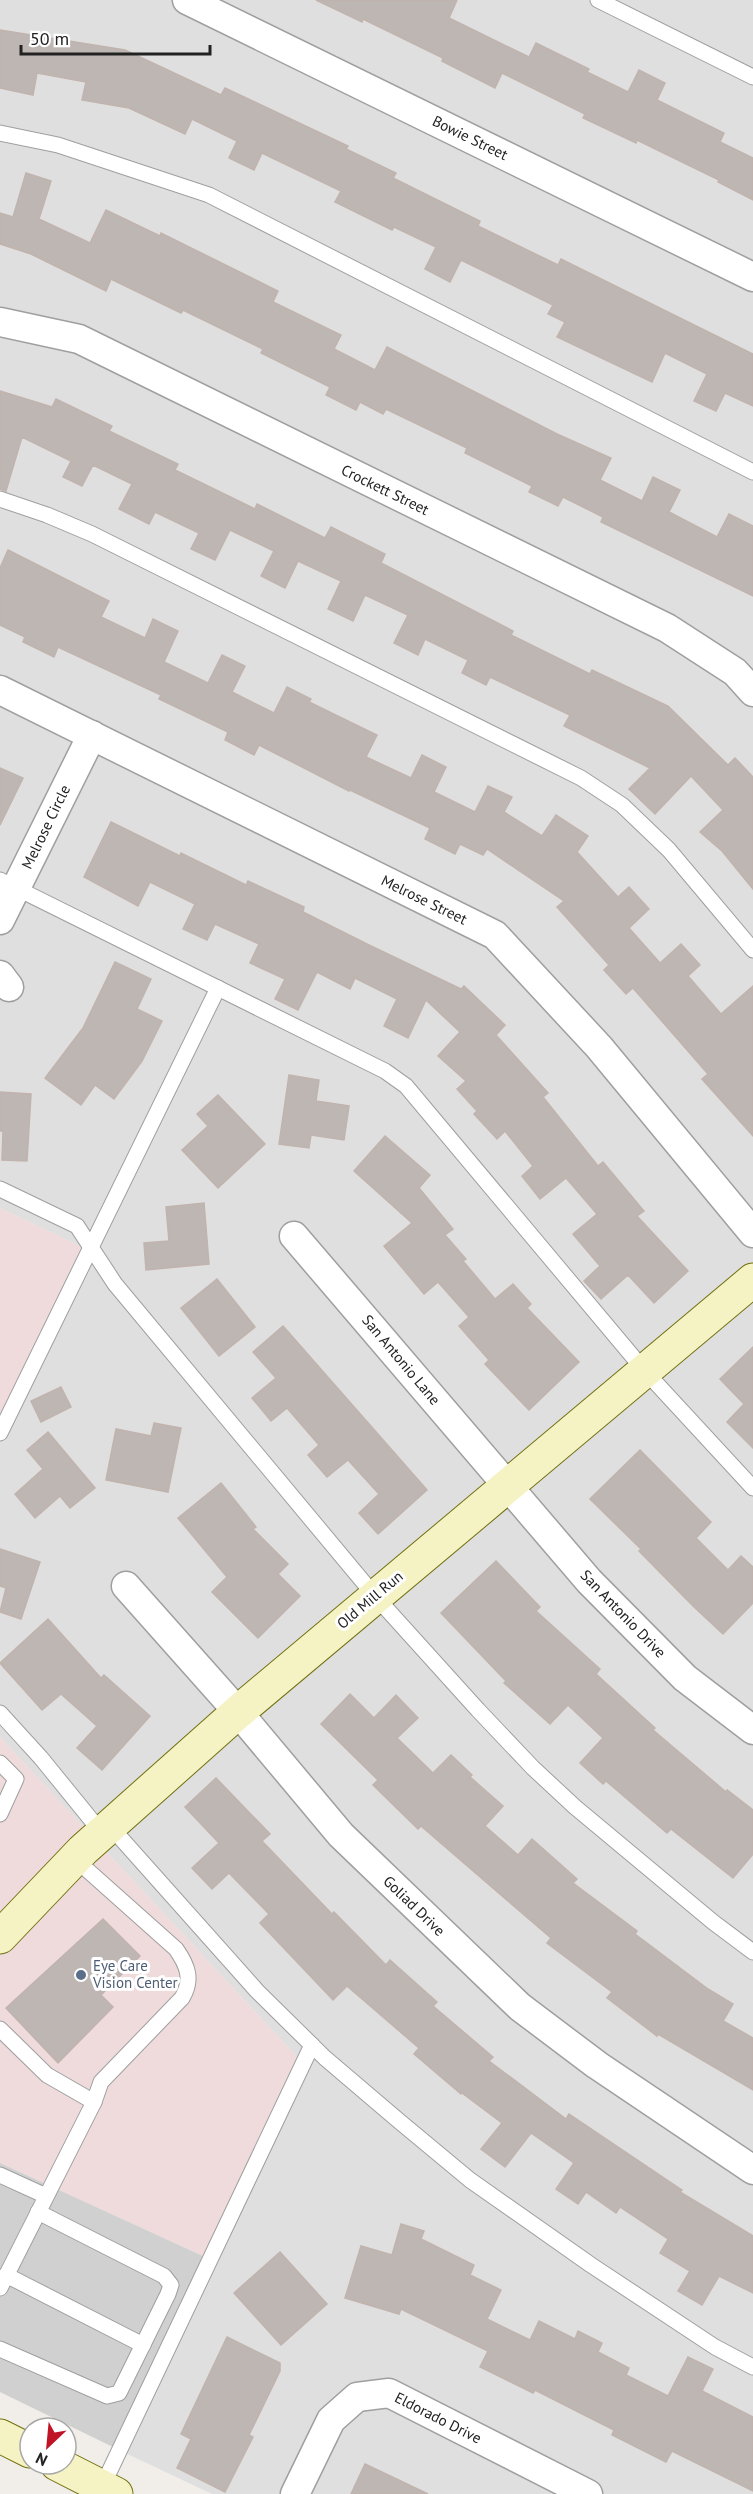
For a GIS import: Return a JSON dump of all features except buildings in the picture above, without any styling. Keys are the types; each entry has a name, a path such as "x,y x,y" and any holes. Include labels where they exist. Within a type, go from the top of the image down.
{"street":[{"name":"Bowie Street","path":"187,0 753,277"},
{"name":"Crockett Street","path":"0,322 78,339 667,628 735,672 753,692"},
{"name":"Melrose Street","path":"0,690 495,935 599,1047 753,1233"},
{"name":"Melrose Circle","path":"0,920 8,884 92,735"},
{"name":"San Antonio Lane","path":"294,1236 384,1338 506,1485"},
{"name":"Old Mill Run","path":"0,1937 75,1859 238,1712 753,1280"},
{"name":"San Antonio Drive","path":"506,1485 589,1581 686,1678 753,1730"},
{"name":"Goliad Drive","path":"126,1586 238,1712 341,1835 519,2007 597,2065 753,2170"},
{"name":"Eldorado Drive","path":"295,2494 331,2420 357,2397 389,2393 588,2494"},
{"path":"0,2436 18,2445"},
{"path":"78,2474 109,2490"}],"lane":[{"path":"598,0 753,77"},
{"path":"0,133 58,145 209,195 753,472"},
{"path":"0,499 47,514 92,534 581,778 622,805 669,849 753,950"},
{"path":"8,884 386,1071 406,1086 644,1371 753,1488"},
{"path":"0,1433 218,988"},
{"path":"0,1189 77,1226 115,1284 375,1596 533,1768 575,1807 713,1922 753,1952"},
{"path":"0,1713 257,1991 312,2045 470,2180 651,2306 715,2347 753,2367"},
{"path":"0,1763 16,1779 0,1814"},
{"path":"75,1859 177,1950 187,1965 187,1989 182,1998 101,2082 94,2102 3,2281 143,2345"},
{"path":"0,2029 47,2075 94,2102"},
{"path":"109,2490 312,2045"},
{"path":"0,2175 46,2196"},
{"path":"0,2349 107,2396 119,2393 171,2285 164,2276 38,2212"}],"shaded area":[{"path":"0,0 753,0 753,2494 212,2494 115,2448 299,2059 0,1737 0,1414 82,1247 0,1208"},
{"path":"0,1208 82,1247 0,1414"},
{"path":"0,1737 299,2059 205,2257 0,2163"},
{"path":"0,2163 205,2257 115,2448 78,2430 78,2416 49,2416 0,2392"}],"place":[{"name":"Eye Care Vision Center","path":"81,1975"}]}
